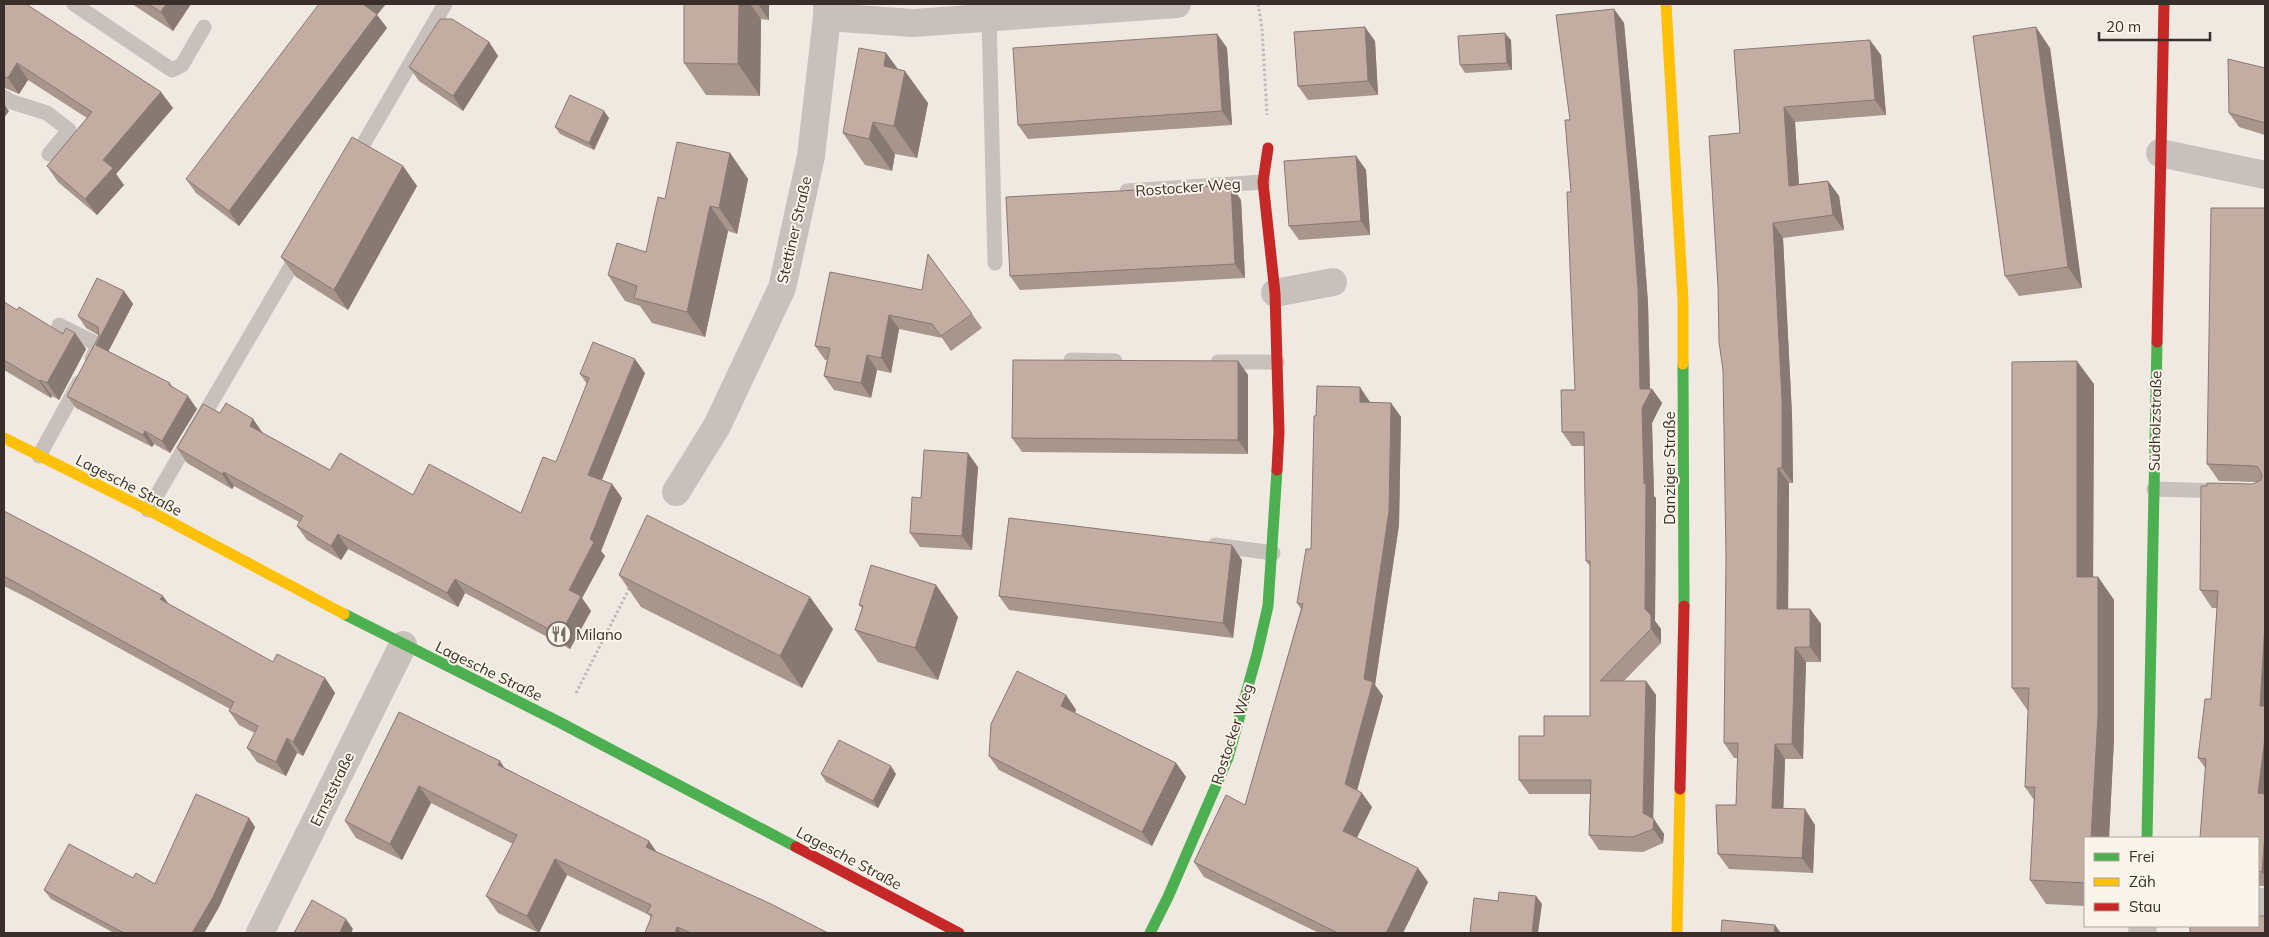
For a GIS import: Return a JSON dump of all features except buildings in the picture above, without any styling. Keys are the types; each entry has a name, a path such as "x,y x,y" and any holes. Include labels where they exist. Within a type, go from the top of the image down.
{"street":[{"path":"827,10 912,23 1177,4"},
{"name":"Danziger Straße","path":"1666,4 1683,302 1684,625 1677,933"},
{"name":"Südholzstraße","path":"2147,837 2164,4"},
{"name":"Stettiner Straße","path":"676,492 717,426 782,288 811,156 827,10"},
{"name":"Rostocker Weg","path":"1150,933 1168,898 1228,758 1258,654 1268,606 1274,553 1279,432 1275,293 1263,182 1268,148"},
{"path":"2160,153 2265,175"},
{"path":"1275,293 1333,282"},
{"name":"Lagesche Straße","path":"4,438 148,510 403,645 559,722 959,933"},
{"name":"Ernststraße","path":"260,933 403,645"}],"lane":[{"path":"74,4 172,70 182,64 204,27"},
{"path":"344,176 445,4"},
{"path":"989,17 995,263"},
{"path":"4,96 12,102 47,113 69,130 49,154"},
{"name":"Rostocker Weg","path":"1110,192 1263,182"},
{"path":"148,510 309,236"},
{"path":"39,456 99,345 59,326"},
{"path":"1071,360 1130,361"},
{"path":"1198,362 1277,362"},
{"path":"2154,489 2237,491"},
{"path":"1196,543 1274,553"}],"path":[{"path":"1258,4 1262,28 1268,148"},
{"path":"559,722 597,654 634,578"}],"traffic: fast":[{"path":"2147,837 2157,342"},
{"path":"1683,364 1684,606"},
{"path":"1150,933 1168,897 1228,758 1257,654 1268,606 1277,470"},
{"path":"344,614 559,722 796,847"}],"traffic: slow":[{"path":"1666,4 1683,301 1683,364"},
{"path":"4,438 148,510 344,614"},
{"path":"1677,933 1680,789"}],"traffic: jam":[{"path":"2157,342 2164,4"},
{"path":"1268,148 1263,182 1275,293 1279,432 1277,470"},
{"path":"1680,789 1684,606"},
{"path":"796,847 959,933"}],"place":[{"name":"Milano","path":"559,634"}]}
